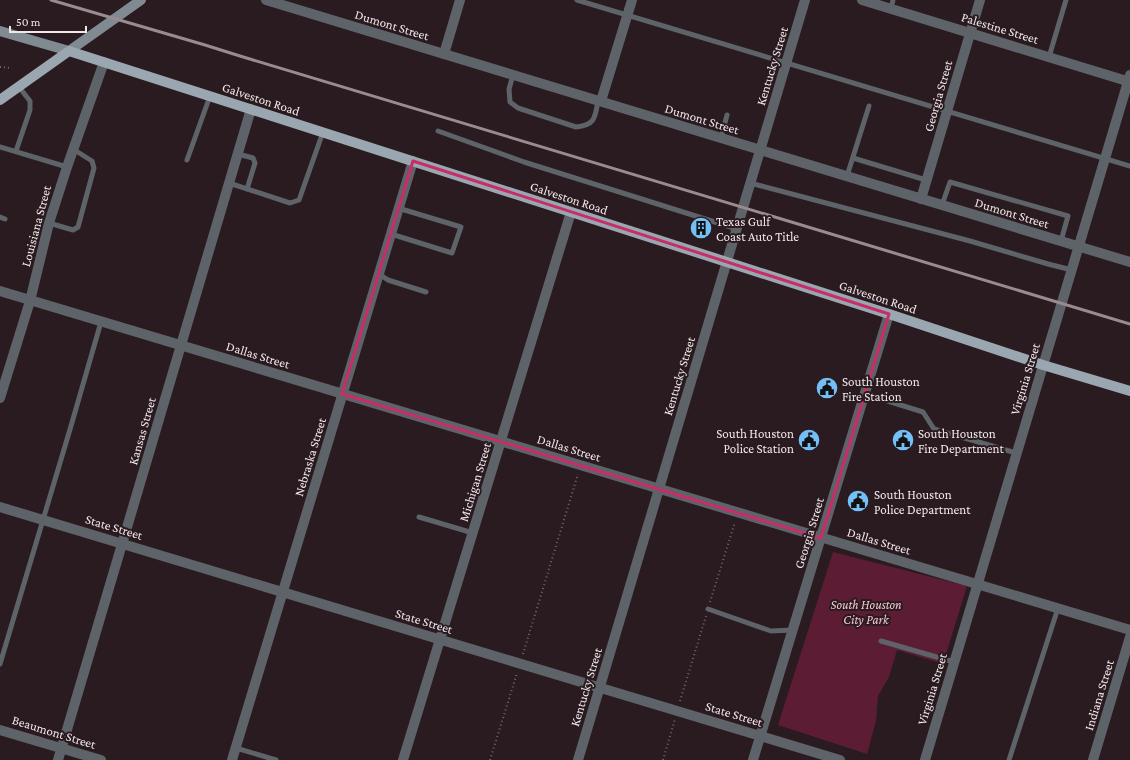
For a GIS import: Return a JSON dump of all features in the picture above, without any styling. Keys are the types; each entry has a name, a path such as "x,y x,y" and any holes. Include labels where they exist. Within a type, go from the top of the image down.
{"main road":[{"path":"0,100 141,0"},
{"name":"Galveston Road","path":"0,31 104,62 889,314 1043,365 1130,391"}],"street":[{"name":"Dumont Street","path":"266,0 1130,262"},
{"path":"444,54 460,0"},
{"path":"600,101 632,0"},
{"name":"Kentucky Street","path":"578,760 805,0"},
{"name":"Palestine Street","path":"862,0 892,4 970,33 1129,79"},
{"name":"Georgia Street","path":"921,199 980,0"},
{"name":"Louisiana Street","path":"0,398 30,301 49,223 66,167 104,62"},
{"name":"Virginia Street","path":"925,760 1129,79"},
{"name":"Kansas Street","path":"58,760 251,109"},
{"name":"Nebraska Street","path":"232,760 412,161"},
{"name":"Michigan Street","path":"403,760 571,212"},
{"name":"Dallas Street","path":"0,292 1130,630"},
{"name":"Georgia Street","path":"753,760 889,314"},
{"name":"State Street","path":"0,506 840,760"},
{"name":"Indiana Street","path":"1094,760 1130,637"},
{"name":"Beaumont Street","path":"0,730 101,760"}],"lane":[{"path":"577,0 1130,166"},
{"path":"1049,57 1066,0"},
{"path":"513,75 509,89 510,102 518,108 576,127 586,126 591,123 600,101"},
{"path":"16,151 30,110 30,101 19,86"},
{"path":"187,160 210,96"},
{"path":"847,176 868,106"},
{"path":"721,138 727,115"},
{"path":"229,183 290,203 299,200 323,132"},
{"path":"438,132 524,162 736,228"},
{"path":"0,146 66,167"},
{"path":"49,223 73,230 78,227 94,168 92,161 73,149"},
{"path":"238,154 253,158 255,163 247,189"},
{"path":"853,158 926,180"},
{"path":"942,205 950,182 1068,216 1061,241"},
{"path":"750,183 970,241 1072,270"},
{"path":"390,234 452,253 461,228 398,208"},
{"path":"378,274 388,280 426,292"},
{"path":"0,664 101,322"},
{"path":"865,394 923,412 934,428 1016,453"},
{"path":"419,518 473,533"},
{"path":"1009,760 1058,608"},
{"path":"708,609 771,631 793,630"},
{"path":"880,641 954,662"},
{"path":"236,748 276,760"}],"path":[{"path":"0,67 12,68"},
{"path":"490,760 581,465"},
{"path":"662,760 738,513"}],"highlighted area":[{"path":"413,161 889,314 821,538 342,394"}],"green space":[{"name":"South Houston City Park","path":"833,552 967,586 943,664 897,650 889,677 878,696 876,721 867,754 778,725"}],"railway":[{"path":"51,0 1130,324"}],"place":[{"name":"Texas Gulf Coast Auto Title","path":"701,228"},
{"name":"South Houston Fire Station","path":"827,388"},
{"name":"South Houston Police Station","path":"809,440"},
{"name":"South Houston Fire Department","path":"903,440"},
{"name":"South Houston Police Department","path":"858,501"}]}
